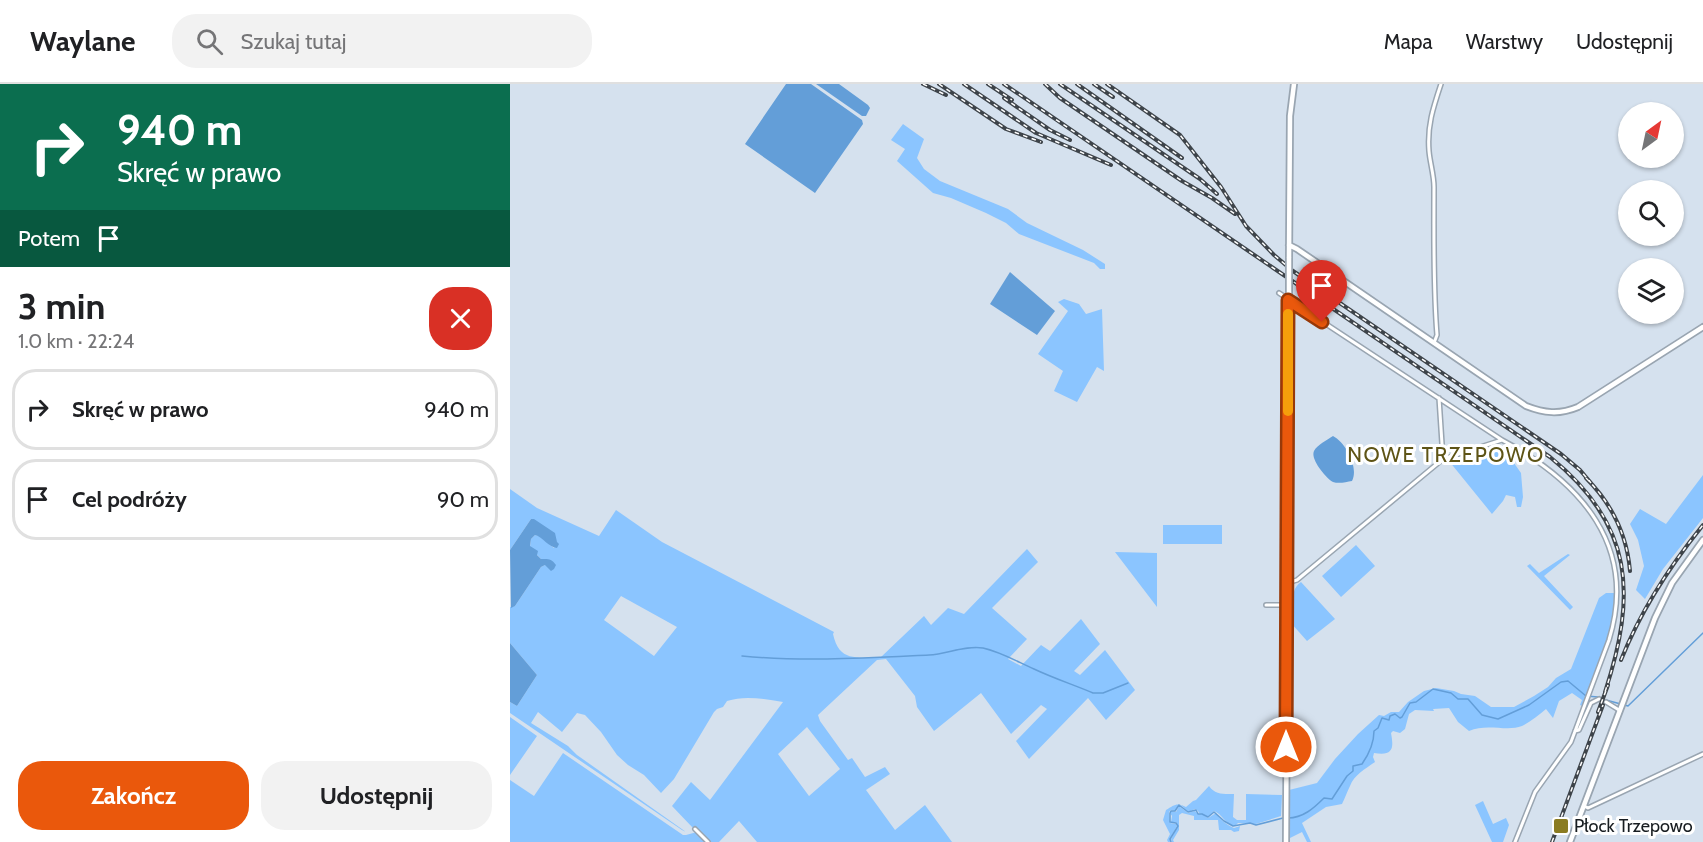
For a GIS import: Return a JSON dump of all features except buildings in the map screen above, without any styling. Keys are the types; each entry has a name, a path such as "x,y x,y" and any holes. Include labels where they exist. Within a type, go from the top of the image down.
{"street":[{"path":"1286,842 1288,298 1290,116 1294,84"},
{"path":"1434,342 1437,335 1434,285 1434,179 1429,153 1428,128 1441,84"},
{"path":"1289,245 1526,406 1538,411 1558,413 1578,407 1703,327"},
{"path":"1279,293 1548,470 1575,492 1594,517 1608,546 1616,579 1616,606 1609,640 1567,749 1535,792 1515,842"},
{"path":"1439,398 1443,459"},
{"path":"1287,582 1297,580 1443,459 1502,440"},
{"path":"1570,842 1662,603 1678,574 1703,540"},
{"path":"1266,605 1287,605"},
{"path":"1575,731 1579,730 1593,701 1599,699"},
{"path":"1606,702 1620,709"},
{"path":"1584,806 1588,808 1703,754"},
{"path":"695,829 708,842"}],"shaded area":[{"path":"786,84 811,84 862,120 863,124 815,193 745,144"},
{"path":"816,84 839,84 868,105 870,108 866,116 862,116"},
{"path":"903,124 924,139 917,158 924,169 940,181 1008,209 1027,223 1083,250 1105,264 1105,269 1100,269 1094,263 1019,234 1006,223 986,213 933,193 897,161 905,149 891,140"},
{"path":"1010,272 1055,311 1037,335 990,304"},
{"path":"1064,299 1079,304 1086,314 1102,309 1104,371 1097,367 1077,402 1054,391 1063,371 1038,354 1068,311 1058,302"},
{"path":"1333,436 1338,439 1350,456 1354,469 1352,481 1333,482 1323,473 1314,459 1315,449"},
{"path":"1504,447 1510,450 1507,452 1521,473 1523,497 1521,507 1517,507 1515,497 1506,495 1492,514 1449,461"},
{"path":"1703,475 1703,518 1663,569 1645,599 1636,590 1644,566 1638,540 1630,524 1640,509 1666,524"},
{"path":"510,489 537,508 599,536 616,510 662,542 834,632 836,643 844,654 880,658 924,616 931,625 948,608 964,614 1027,549 1038,562 992,608 1027,639 1008,659 1021,666 1041,645 1050,651 1081,619 1100,644 1074,671 1080,675 1105,650 1135,690 1106,720 1088,698 1029,759 1016,741 1047,709 1041,705 1011,734 981,693 934,731 917,707 915,696 886,659 877,660 818,715 820,721 848,760 852,758 865,777 885,767 890,774 866,790 895,830 925,805 952,842 757,842 739,821 719,842 710,842 672,806 691,782 710,800 783,702 748,698 727,701 723,707 714,712 674,779 661,793 644,775 617,755 601,732 585,715 577,713 562,732 538,712 531,723 568,746 577,755 686,832 682,830 510,713 510,702 517,706 537,675 510,643 510,607 515,606 541,567 545,565 545,559 541,559 530,547 531,539 535,535 539,536 554,548 557,542 531,519 510,550","holes":["621,596 677,627 654,656 604,620","807,727 840,769 809,796 778,754"]},
{"path":"531,519 555,533 559,544 557,548 535,535 531,539 530,546 538,551 537,555 541,559 551,560 556,565 551,571 545,565 541,567 515,606 511,608 510,550"},
{"path":"1163,525 1222,525 1222,544 1163,544"},
{"path":"1356,545 1375,566 1341,597 1322,576"},
{"path":"1115,552 1157,553 1157,607"},
{"path":"1568,554 1570,555 1544,576 1573,607 1570,610 1527,566 1530,564 1539,573"},
{"path":"1301,582 1335,619 1307,641 1291,623 1294,593"},
{"path":"1606,593 1615,593 1609,636 1583,706 1580,705 1582,700 1572,693 1559,701 1553,718 1546,709 1516,728 1483,728 1469,731 1458,722 1449,708 1433,709 1434,711 1415,710 1409,714 1405,729 1400,733 1393,731 1391,733 1391,750 1385,753 1374,753 1375,762 1354,779 1342,804 1326,807 1302,823 1311,842 1307,842 1302,832 1290,838 1289,790 1317,783 1335,759 1379,715 1399,712 1408,702 1424,691 1436,688 1475,696 1491,707 1514,707 1548,687 1556,678 1571,669 1599,598"},
{"path":"510,643 537,675 517,706 510,702"},
{"path":"510,717 537,736 510,775"},
{"path":"563,753 683,835 697,832 706,842 510,842 510,780 534,796"},
{"path":"1209,786 1223,794 1234,794 1233,817 1237,820 1246,820 1246,794 1282,795 1281,816 1256,824 1238,823 1235,826 1214,811 1208,817 1195,809 1188,812 1182,806 1186,807"},
{"path":"1483,801 1493,824 1506,818 1509,825 1503,842 1492,842 1475,805"},
{"path":"1179,805 1175,811 1169,812 1170,823 1177,826 1170,842 1167,840 1170,834 1163,820 1166,810"},
{"path":"1179,806 1188,813 1195,811 1208,818 1216,813 1231,827 1240,826 1239,831 1219,830 1218,820 1194,820 1194,816 1182,813 1179,815 1179,830 1172,842 1171,839 1178,826 1176,822 1171,822 1170,813 1171,811 1176,812"}],"waterway":[{"path":"1606,700 1628,706 1703,633"},
{"path":"742,656 789,659 859,658 929,655 977,647 996,652 1093,693 1103,693 1128,683"},
{"path":"1288,818 1303,814 1324,798 1332,799 1347,776 1353,771 1353,766 1362,764 1365,760 1372,744 1374,731 1378,728 1382,718 1389,720 1390,716 1395,714 1402,717 1410,703 1416,702 1433,689 1451,693 1458,699 1468,699 1482,715 1498,719 1529,705 1561,682 1568,681 1586,696 1598,697"},
{"path":"1171,842 1170,839 1178,826 1170,822 1170,813 1175,811 1179,805 1188,812 1196,810 1198,814 1208,817 1214,812 1233,826 1250,823 1256,825 1283,818"}],"railway":[{"path":"923,84 946,95"},
{"path":"939,84 1006,129 1041,142"},
{"path":"964,84 1036,133 1111,165"},
{"path":"988,84 1012,100"},
{"path":"1004,84 1550,457 1578,483 1599,509 1613,535 1621,563 1624,593 1622,624 1605,692"},
{"path":"1045,84 1060,98 1235,214"},
{"path":"1060,84 1200,179 1217,194"},
{"path":"1077,84 1182,158"},
{"path":"1094,84 1113,97"},
{"path":"1107,84 1180,135 1221,187 1246,226 1293,271 1561,454 1591,483"},
{"path":"1004,98 1050,130 1070,140"},
{"path":"1586,478 1611,509 1617,521 1626,545 1630,571"},
{"path":"1621,660 1637,624 1657,590 1703,525"},
{"path":"1598,712 1608,685"},
{"path":"1552,842 1603,705"}],"slow traffic":[{"path":"1288,314 1288,411"}],"place":[{"name":"Płock Trzepowo","path":"1561,826"}],"district":[{"name":"NOWE TRZEPOWO","path":"1446,455"}],"route":[{"path":"1286,747 1288,300 1322,322"}]}
